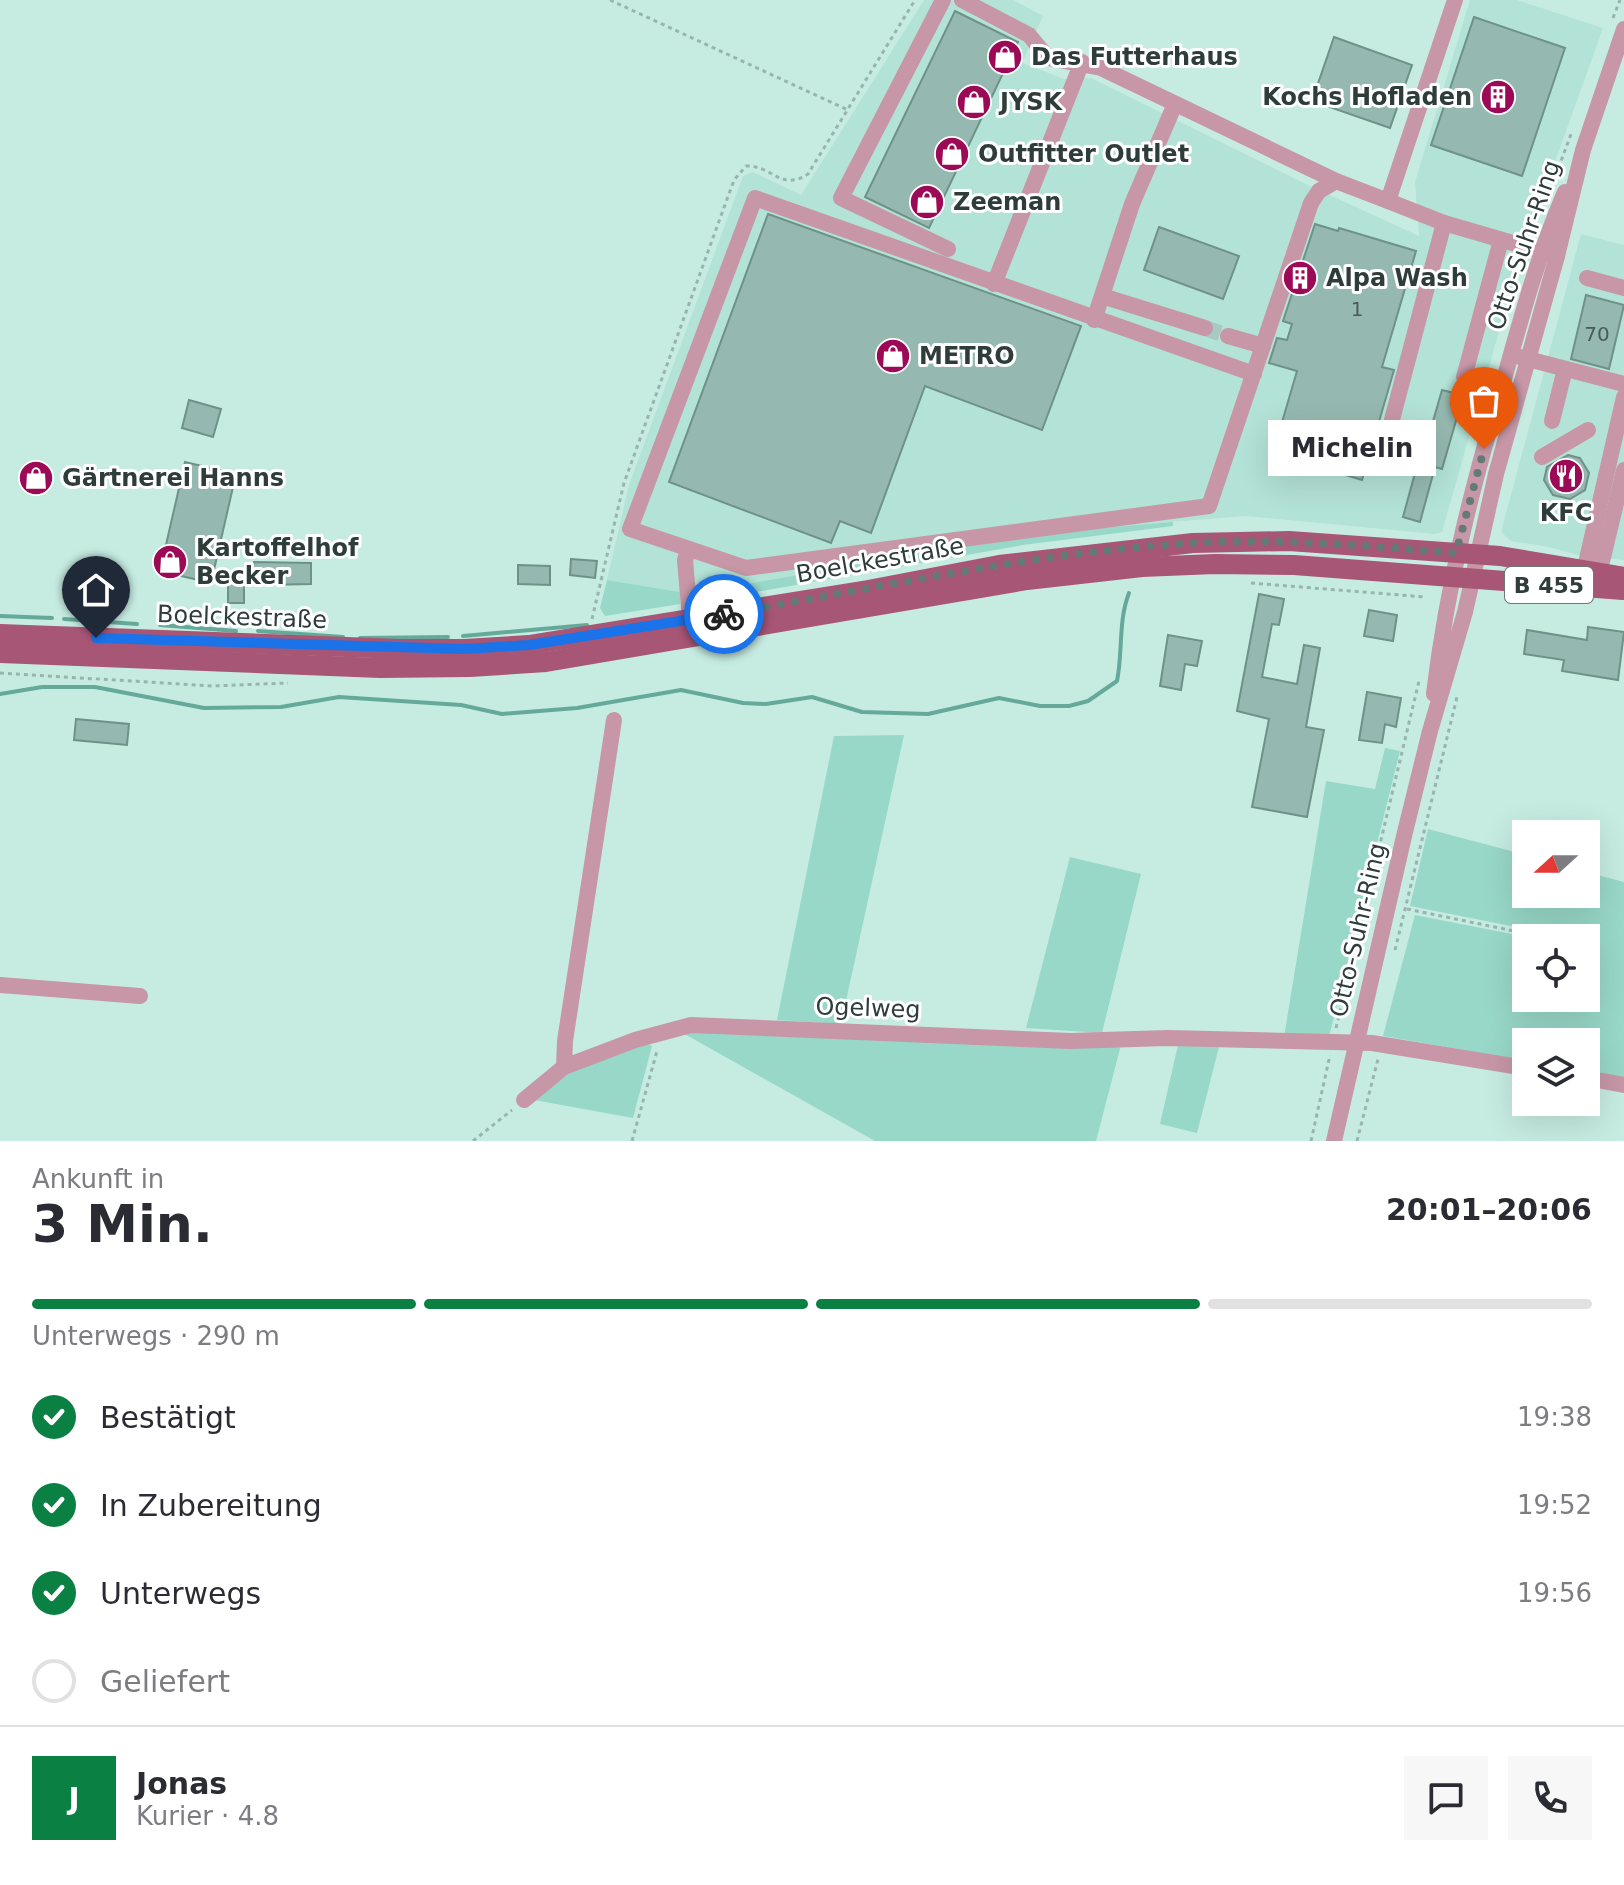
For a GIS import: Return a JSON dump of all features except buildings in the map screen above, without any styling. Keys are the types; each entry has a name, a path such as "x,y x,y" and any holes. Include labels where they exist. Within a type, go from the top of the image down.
{"main road":[{"name":"Boelckestraße","path":"0,634 464,649 529,645 999,565 1193,543 1289,541 1456,553 1539,561 1624,577"},
{"name":"Boelckestraße","path":"0,653 380,668 546,662 1027,580 1142,567 1266,564 1624,590"}],"street":[{"path":"943,0 841,198 948,249"},
{"path":"962,0 1029,35 1048,58 1101,68 1336,181 1444,223 1550,254"},
{"path":"1388,201 1455,0"},
{"name":"Otto-Suhr-Ring","path":"1334,1141 1357,1043 1397,908 1430,731 1456,553 1583,150 1616,29"},
{"path":"994,284 1082,62"},
{"path":"1094,320 1132,204 1175,104"},
{"path":"1254,374 755,198 630,529 746,568 1209,506 1254,374 1311,203 1319,191 1336,181"},
{"path":"1389,431 1444,223"},
{"path":"1464,377 1501,240"},
{"path":"1587,278 1624,288"},
{"path":"1102,296 1205,328"},
{"path":"1228,336 1263,346"},
{"path":"1519,357 1624,384"},
{"name":"Otto-Suhr-Ring","path":"1430,731 1473,579 1519,357"},
{"path":"1552,421 1565,369"},
{"path":"1592,573 1624,397"},
{"path":"1542,457 1588,430"},
{"path":"1592,573 1624,470"},
{"path":"689,549 685,560 690,619"},
{"path":"524,1100 564,1067 565,1041 614,720"},
{"path":"0,985 140,996"},
{"name":"Ogelweg","path":"564,1067 662,1032 691,1025 1070,1041 1168,1038 1333,1041 1383,1044 1512,1066"},
{"path":"1600,1081 1624,1085"}],"path":[{"path":"610,0 848,110"},
{"path":"1616,29 1620,0"},
{"path":"1550,190 1572,131"},
{"path":"1425,597 1431,601"},
{"path":"1311,1141 1419,681"},
{"path":"1394,954 1397,908 1458,696"},
{"path":"1397,908 1512,931"},
{"path":"632,1141 662,1032"},
{"path":"1357,1141 1383,1044"},
{"path":"473,1141 524,1100"}],"shaded area":[{"path":"924,0 1013,0 1043,16 1022,63 1064,79 1091,78 1419,236 1415,182 1470,0 1517,0 1603,28 1518,265 1442,532 1435,534 1246,516 1047,532 700,592 680,592 607,580 629,485 743,176 753,172 801,195"},
{"path":"1581,234 1624,245 1624,560 1578,555 1511,541 1501,532"},
{"path":"1173,522 1173,526 1023,545 705,601 700,592 1047,532"},
{"path":"607,580 680,592 680,604 605,616 600,608"},
{"path":"904,735 841,1024 777,1020 834,736"},
{"path":"1385,748 1400,751 1329,1037 1284,1037 1326,781 1375,789"},
{"path":"1428,829 1512,851 1512,908 1600,908 1600,876 1624,882 1624,1077 1600,1073 1600,1028 1512,1028 1512,1059 1383,1036 1415,915 1512,934 1512,1012 1600,1012 1600,924 1512,926 1410,906"},
{"path":"1070,857 1141,874 1102,1033 1026,1028"},
{"path":"681,1032 1121,1045 1096,1141 875,1141"},
{"path":"647,1043 652,1046 633,1118 534,1100 574,1070"},
{"path":"1178,1045 1219,1047 1197,1133 1160,1124"}],"waterway":[{"path":"0,694 42,687 95,687 204,708 281,707 339,697 461,705 502,714 577,708 681,690 743,703 766,704 812,697 862,712 928,714 999,698 1040,706 1069,706 1088,701 1117,681 1123,614 1129,593"},
{"path":"0,616 52,618"},
{"path":"64,619 137,624"},
{"path":"160,625 236,631"},
{"path":"463,636 587,625"},
{"path":"258,631 343,637"},
{"path":"360,638 448,637"}],"tunnel":[{"path":"1205,328 1228,336"}],"way so far":[{"path":"724,614 999,565 1193,543 1289,541 1456,553 1484,449"}],"place":[{"name":"Das Futterhaus","path":"1005,57"},
{"name":"Kochs Hofladen","path":"1498,97"},
{"name":"JYSK","path":"974,102"},
{"name":"Outfitter Outlet","path":"952,154"},
{"name":"Zeeman","path":"927,202"},
{"name":"Alpa Wash","path":"1300,278"},
{"name":"METRO","path":"893,356"},
{"name":"Michelin","path":"1484,449"},
{"name":"KFC","path":"1566,476"},
{"name":"Gärtnerei Hanns","path":"36,478"},
{"name":"Kartoffelhof Becker","path":"170,562"}],"route":[{"path":"96,638 464,649 529,645 724,614"}]}
